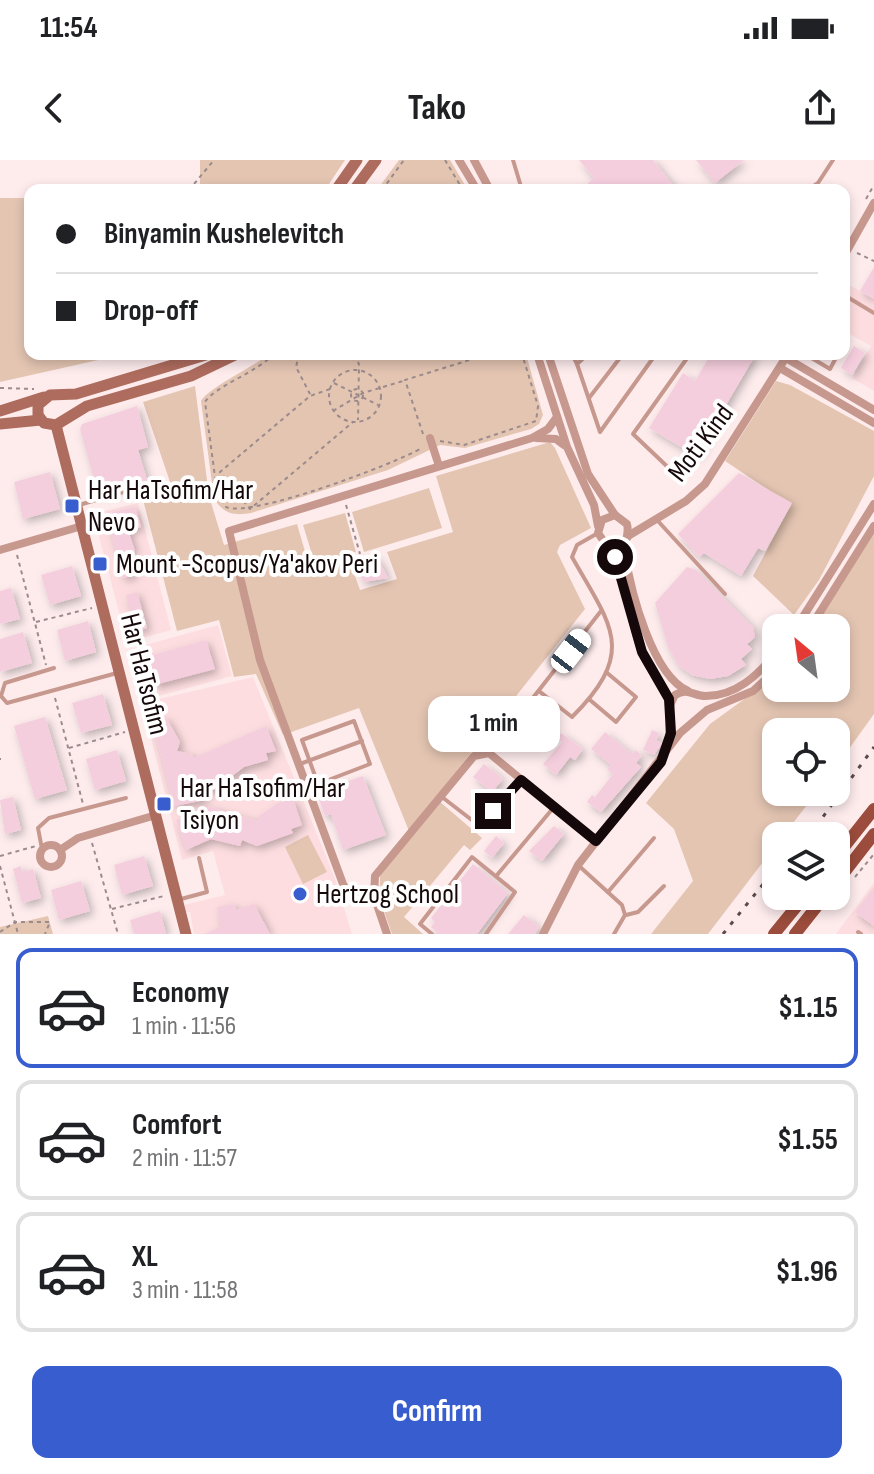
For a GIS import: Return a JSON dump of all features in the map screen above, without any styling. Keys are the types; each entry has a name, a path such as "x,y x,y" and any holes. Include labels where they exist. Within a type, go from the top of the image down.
{"main road":[{"path":"850,839 874,809"},
{"path":"850,871 874,834"},
{"path":"774,934 794,910"},
{"path":"795,934 814,910"}],"street":[{"path":"340,184 357,160"},
{"path":"358,184 376,160"},
{"path":"459,160 473,184"},
{"path":"474,160 487,184"},
{"path":"850,245 874,203"},
{"path":"0,411 50,395 76,394 189,360"},
{"path":"0,424 41,420 56,425 68,415 105,398 202,373 226,360"},
{"path":"539,360 567,447 594,505 598,531 615,559 643,655 668,695 670,711 681,723 697,719 749,694 762,682"},
{"path":"543,934 578,865 667,752 697,719 702,703 692,692 670,680 652,651 625,556 626,522 615,515 588,474 550,360"},
{"name":"Moti Kind","path":"627,537 686,501 709,479 785,360"},
{"path":"793,360 874,410"},
{"path":"780,368 874,423"},
{"path":"50,395 68,404 68,415"},
{"path":"41,420 38,405 50,395"},
{"path":"375,901 357,900 346,892 297,765 252,633 229,531 532,438 548,429 557,417"},
{"name":"Har HaTsofim","path":"56,425 186,934"},
{"path":"532,438 556,439 567,447"},
{"path":"430,441 439,466"},
{"path":"805,614 874,504"},
{"path":"598,531 603,519 615,515"},
{"path":"0,550 82,526"},
{"path":"819,614 874,526"},
{"path":"605,543 617,545 627,537"},
{"path":"667,752 673,697 692,692 712,695 740,687 762,669"},
{"path":"387,934 375,901 375,876 474,756 489,753 596,841"},
{"path":"60,850 90,835 156,815"},
{"path":"53,845 60,850 61,860 51,867 42,862 42,847 53,845"}],"lane":[{"path":"513,160 520,184"},
{"path":"817,184 833,160"},
{"path":"850,299 874,313"},
{"path":"575,360 600,432 652,360"},
{"path":"577,364 581,360"},
{"path":"589,398 618,360"},
{"path":"673,472 633,434 686,360"},
{"path":"815,360 830,369 835,360"},
{"path":"77,505 150,484"},
{"path":"656,518 665,532 725,594"},
{"path":"539,691 572,717 590,700 606,672 615,639 572,557 577,545 598,531"},
{"path":"521,713 602,610"},
{"path":"51,669 5,683 1,696 7,703 15,703 53,689 119,672"},
{"path":"590,700 616,722 636,697 606,672"},
{"path":"354,721 362,741 370,764 318,784 302,740 354,721"},
{"path":"297,765 362,741"},
{"path":"440,795 470,822 483,822 521,780"},
{"path":"42,847 38,828 41,823 126,798"},
{"path":"497,875 554,807"},
{"path":"608,892 654,838"},
{"path":"432,934 420,924 472,857 515,892 486,934"},
{"path":"177,896 207,892 199,858"},
{"path":"578,865 622,905 625,915 614,934"},
{"path":"625,915 638,912 664,886"}],"path":[{"path":"194,184 214,160"},
{"path":"386,184 404,160"},
{"path":"445,160 459,184"},
{"path":"850,253 874,261"},
{"path":"267,360 251,373 213,393 205,402 218,497 234,510 250,509 386,466 430,441 464,445 536,421 538,406 524,360"},
{"path":"298,360 296,367 310,396"},
{"path":"355,422 359,389 357,360"},
{"path":"333,411 363,393 470,360"},
{"path":"250,509 355,422 367,419 379,406 380,388 372,376 359,370 346,371 333,382 330,389 333,411"},
{"path":"405,380 421,431 430,441"},
{"path":"333,382 379,406"},
{"path":"0,388 15,386 50,395"},
{"path":"250,509 220,472 310,396 330,389"},
{"path":"352,392 359,389"},
{"path":"359,389 364,398"},
{"path":"352,392 352,399"},
{"path":"358,402 364,398"},
{"path":"352,399 358,402"},
{"path":"333,411 355,422"},
{"path":"343,496 360,554"},
{"path":"15,546 51,669"},
{"path":"35,622 102,606"},
{"path":"53,689 84,809"},
{"path":"68,748 134,730"},
{"path":"90,835 118,934"},
{"path":"0,856 42,847"},
{"path":"855,877 874,854"},
{"path":"0,866 18,934"},
{"path":"111,909 177,896"},
{"path":"0,932 15,922 50,922 45,934"}],"shaded area":[{"path":"200,160 345,160 329,184 200,184"},
{"path":"399,160 450,160 464,184 381,184"},
{"path":"0,198 24,198 24,360 98,360 0,382"},
{"path":"850,285 874,299 874,391 852,378 871,346 850,334"},
{"path":"260,360 528,360 543,415 539,424 531,429 465,448 440,445 388,470 251,513 234,514 221,508 214,498 201,401 212,390"},
{"path":"776,381 790,385 874,431 874,476 819,580 795,614 753,576 791,505 725,461"},
{"path":"195,386 209,496 224,545 297,524 311,572 350,562 360,590 397,579 387,552 453,532 436,476 550,442 555,448 591,528 560,545 557,552 585,609 409,831 359,708 283,735 256,674 234,677 219,620 177,631 141,492 171,485 143,402"},
{"path":"429,488 442,528 364,552 352,512"},
{"path":"138,503 171,630 127,642 93,514"},
{"path":"345,513 356,552 315,564 303,525"},
{"path":"874,531 874,714 850,747 850,718 762,718 762,806 806,806 794,822 762,822 762,863 708,934 651,934 693,881 674,829 646,803 710,724 762,686 762,702 850,702 850,614 823,614"},
{"path":"218,625 232,676 140,701 127,650"},
{"path":"253,677 334,876 352,934 194,934 190,912 186,912 184,905 225,895 213,851 182,860 142,703"},
{"path":"439,801 482,838 470,850 464,845 404,917 423,934 392,934 380,900 380,876"},
{"path":"308,835 327,872 303,884 285,847"},
{"path":"874,883 874,934 836,934"},
{"path":"48,916 53,934 0,934 0,927"}],"building":[{"path":"579,160 653,160 672,184 587,184 594,178"},
{"path":"696,160 744,160 715,183"},
{"path":"874,267 874,299 860,291"},
{"path":"854,346 865,353 852,375 841,368 846,360 850,360"},
{"path":"707,360 752,360 696,456 649,428 683,373 695,381"},
{"path":"137,406 148,447 138,450 147,480 98,494 80,429 82,424"},
{"path":"50,472 60,509 23,519 14,482"},
{"path":"739,473 792,503 765,551 758,548 741,576 704,553 699,557 678,534"},
{"path":"135,507 141,527 128,530 135,551 129,553 134,575 123,578 106,514"},
{"path":"377,557 388,578 363,582 359,569 361,561"},
{"path":"72,566 81,596 50,605 41,575"},
{"path":"687,567 696,570 753,627 755,637 747,644 752,649 741,659 746,665 728,676 710,679 692,675 678,665 668,647 655,603"},
{"path":"11,588 20,619 0,624 0,591"},
{"path":"137,592 147,628 136,631 126,595"},
{"path":"88,621 96,652 65,661 57,630"},
{"path":"23,632 32,663 0,672 0,639"},
{"path":"206,640 215,669 154,685 146,657"},
{"path":"103,694 112,725 81,733 72,703"},
{"path":"45,717 67,790 35,799 14,726"},
{"path":"166,717 180,742 177,751 191,754 194,758 266,726 276,751 266,753 268,760 244,767 215,789 203,792 205,800 174,806 152,721"},
{"path":"652,730 659,733 656,740 662,743 654,755 643,750"},
{"path":"605,732 632,754 635,750 642,755 636,763 641,767 601,812 587,802 592,795 595,797 613,774 607,769 611,765 591,749"},
{"path":"561,733 583,749 575,760 570,757 556,775 543,764 562,742 557,739"},
{"path":"117,750 126,781 95,790 86,759"},
{"path":"484,764 503,779 492,792 473,777"},
{"path":"363,776 386,835 343,850 331,814 325,816 319,799 342,791 339,784"},
{"path":"13,797 21,830 5,834 0,800"},
{"path":"293,799 302,825 291,829 293,833 257,846 242,840 240,846 211,839 186,850 176,820 210,807 258,821 259,816 278,803"},
{"path":"554,826 564,834 542,861 529,851"},
{"path":"496,836 504,843 492,858 484,851"},
{"path":"144,856 153,886 122,895 114,865"},
{"path":"473,864 508,893 477,934 439,934 431,927 435,922 431,918"},
{"path":"21,866 22,872 33,869 41,898 22,903 13,869"},
{"path":"81,881 90,911 59,920 51,890"},
{"path":"874,887 874,926 855,912"},
{"path":"234,904 236,910 254,904 270,934 204,934 221,927 217,907"},
{"path":"160,911 166,934 134,934 130,920"},
{"path":"524,915 539,927 535,934 508,934"}],"railway":[{"path":"819,822 874,747"},
{"path":"723,934 762,885"}],"place":[{"name":"Har HaTsofim/Har Nevo","path":"72,506"},
{"name":"Mount -Scopus/Ya'akov Peri","path":"100,564"},
{"name":"Har HaTsofim/Har Tsiyon","path":"164,804"},
{"name":"Hertzog School","path":"300,894"}],"route":[{"path":"493,811 521,780 596,841 667,752 672,728 669,699 642,652 615,557"}]}
